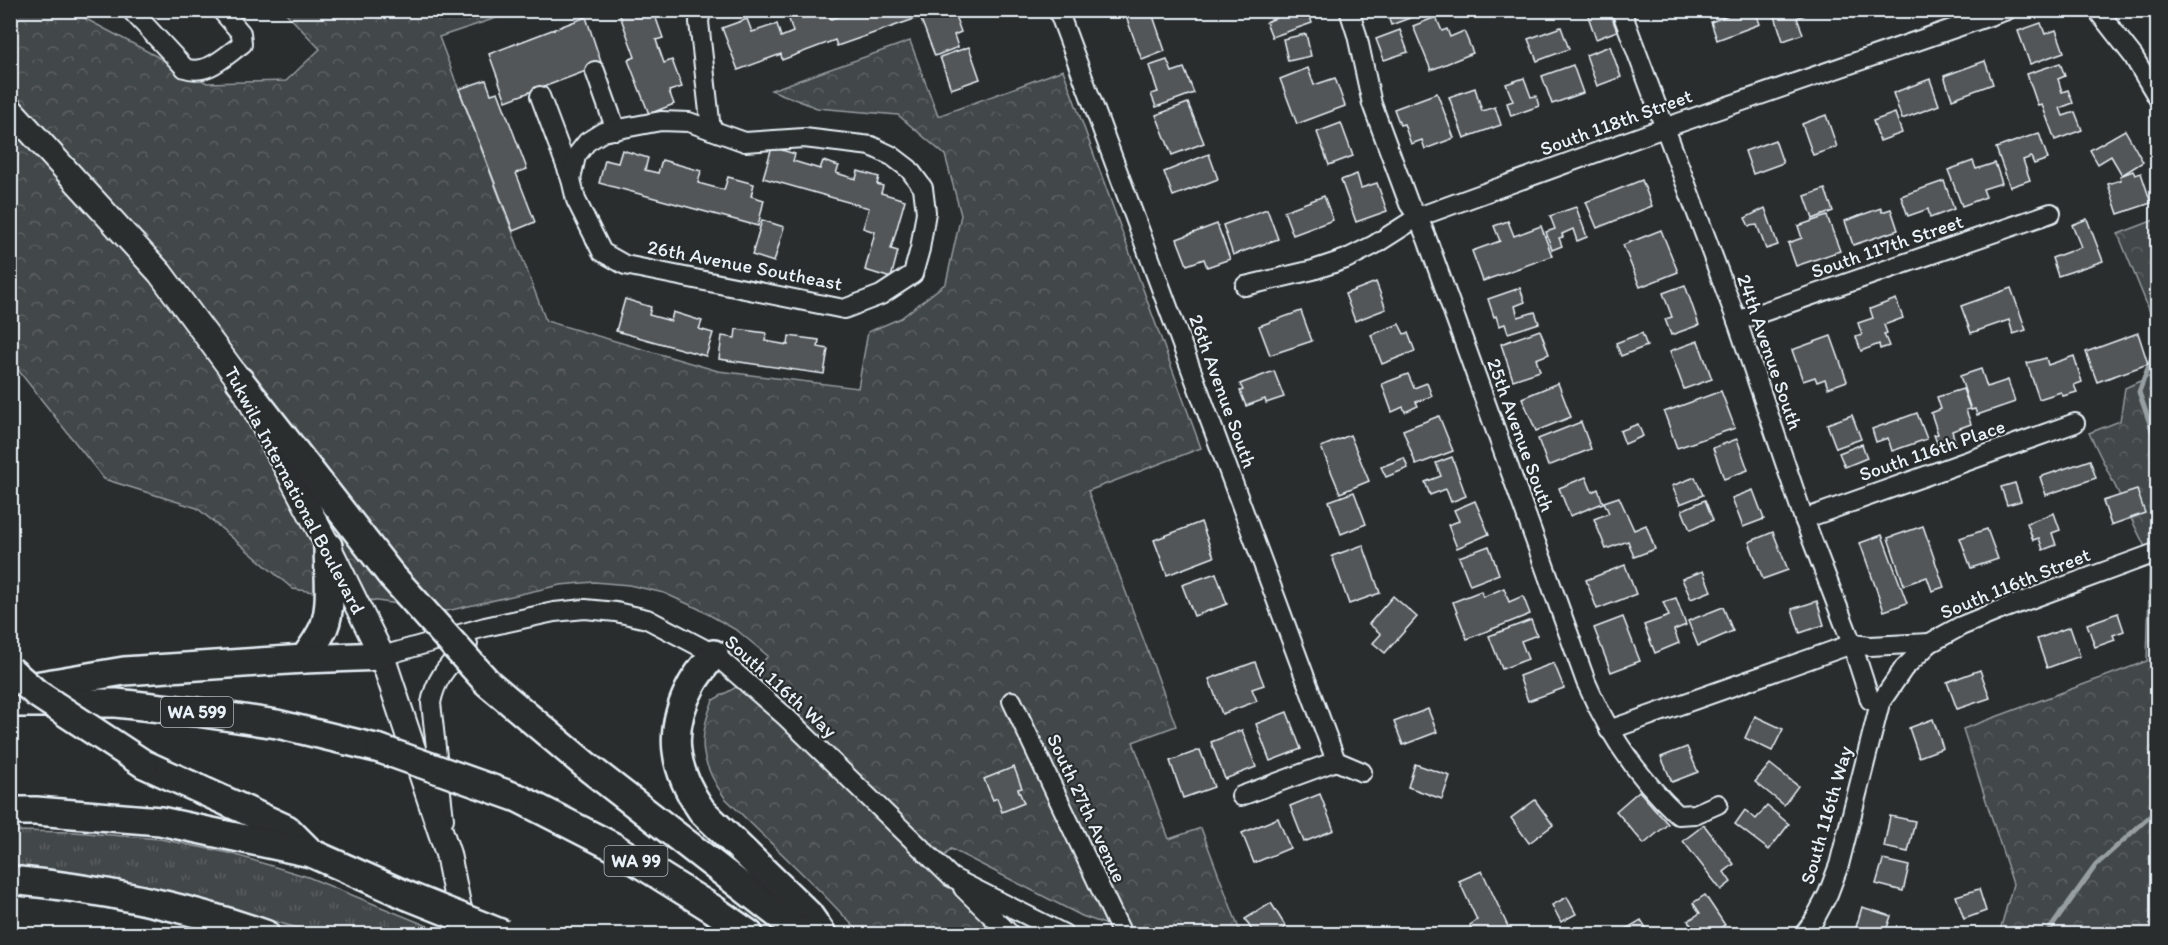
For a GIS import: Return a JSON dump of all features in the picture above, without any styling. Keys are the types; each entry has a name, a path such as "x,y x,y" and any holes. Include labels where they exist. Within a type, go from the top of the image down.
{"highway":[{"path":"240,381 391,575 488,683 589,768 803,934"},
{"path":"304,659 326,624 328,546"},
{"path":"714,654 692,684 679,715 675,733 681,773 689,792 702,811 808,914 822,934"},
{"path":"10,690 124,671 382,656"},
{"path":"10,670 36,693 144,764 287,829 311,854"},
{"name":"WA 599","path":"10,703 116,703 197,712 277,724 380,749"},
{"name":"WA 99","path":"380,749 518,798 612,846 714,909 748,934"},
{"path":"10,812 36,811 160,821 311,854 503,934"},
{"path":"10,880 67,885 229,922 265,934"}],"main road":[{"name":"Tukwila International Boulevard","path":"10,109 160,273 240,381 328,546 382,656 448,854 465,934"}],"street":[{"path":"131,10 185,68 194,71 204,70 242,44 241,33 221,10"},
{"path":"700,10 699,22 711,130"},
{"name":"26th Avenue South","path":"1058,10 1336,761"},
{"name":"25th Avenue South","path":"1349,10 1358,35 1372,104 1409,204 1418,217 1599,713 1632,765 1657,795 1678,814 1695,814 1718,804"},
{"name":"24th Avenue South","path":"1621,10 1737,321 1804,519 1852,644 1870,699 1880,703"},
{"name":"South 118th Street","path":"1245,286 1313,270 1346,259 1374,245 1418,217 1664,128 2007,10"},
{"path":"2097,10 2133,56 2157,98"},
{"path":"595,71 616,130"},
{"path":"540,96 571,179"},
{"name":"26th Avenue Southeast","path":"661,121 689,122 745,142 804,138 871,146 892,156 909,169 923,188 926,212 914,274 881,295 844,309 626,265 602,252 576,200 571,179 576,156 588,142 603,132 616,130 661,121"},
{"name":"South 117th Street","path":"1737,321 2051,213"},
{"name":"South 116th Place","path":"1804,519 2075,423"},
{"name":"South 116th Street","path":"1880,703 1904,668 1930,643 1961,626 2157,552"},
{"name":"South 116th Way","path":"382,656 485,627 554,612 585,609 616,612 647,619 714,654 786,717 951,877 1064,934"},
{"path":"448,854 431,703 434,688 442,672 485,627"},
{"path":"1609,730 1852,644 1870,646 1930,643"},
{"name":"South 27th Avenue","path":"1012,701 1122,934"},
{"name":"South 116th Way","path":"1804,934 1828,894 1839,865 1880,703"},
{"path":"1241,796 1336,761 1362,772"},
{"path":"951,877 1010,934"}],"green space":[{"path":"11,11 71,11 207,83 286,81 320,49 284,11 495,11 499,17 439,37 546,321 718,371 858,388 868,332 901,318 946,283 961,215 945,155 898,115 817,108 771,90 910,41 938,116 1063,70 1201,448 1088,491 1176,726 1133,742 1169,839 1201,828 1241,934 1133,934 1082,916 951,849 933,868 1001,934 861,934 725,798 710,774 703,739 713,700 742,684 768,656 738,631 664,593 629,585 594,582 560,585 447,611 293,589 197,508 104,479 11,361"},
{"path":"2158,219 2157,329 2118,234"},
{"path":"2157,373 2157,386 2149,390 2158,406 2157,934 1999,934 2013,884 1963,729 2147,661 2150,557 2089,433 2120,421 2125,388"},
{"path":"11,831 74,832 160,839 229,853 308,877 430,927 431,934 319,934 126,883 11,871"}],"building":[{"path":"618,10 653,10 663,38 656,40 664,63 672,60 682,87 669,91 674,104 649,114 628,60 635,57"},
{"path":"813,10 828,10 831,19 855,10 953,10 961,32 954,35 958,47 935,56 920,17 837,46 835,40 782,60 781,54 738,70 722,28 747,19 752,32 777,24 781,37 793,32 789,19"},
{"path":"1136,10 1151,10 1165,51 1142,60 1125,14"},
{"path":"1296,10 1308,10 1312,23 1272,37 1266,22"},
{"path":"1386,10 1431,10 1391,25"},
{"path":"1609,10 1617,31 1596,39 1588,16"},
{"path":"1741,10 1755,10 1760,24 1717,40 1711,22"},
{"path":"1773,10 1818,10 1797,18 1803,34 1783,41"},
{"path":"586,17 602,65 506,101 489,54"},
{"path":"1436,17 1442,31 1447,29 1450,37 1464,31 1473,53 1431,70 1413,26"},
{"path":"2041,23 2045,34 2056,30 2064,52 2030,64 2018,31"},
{"path":"1561,27 1569,49 1537,61 1528,39"},
{"path":"1400,30 1408,52 1384,60 1376,39"},
{"path":"1306,34 1311,56 1288,61 1283,39"},
{"path":"1610,46 1621,77 1597,86 1586,55"},
{"path":"969,47 980,79 951,89 940,57"},
{"path":"1167,60 1172,72 1184,68 1194,93 1156,107 1151,94 1158,92 1149,66"},
{"path":"1985,61 1993,84 1952,99 1944,76"},
{"path":"2060,63 2065,76 2058,79 2062,92 2068,90 2073,103 2060,108 2063,116 2075,112 2082,130 2055,140 2042,105 2038,106 2027,74"},
{"path":"1573,65 1583,93 1552,104 1542,76"},
{"path":"1308,68 1314,85 1335,78 1345,106 1297,124 1280,79"},
{"path":"1524,78 1531,97 1536,96 1539,106 1511,116 1507,103 1513,101 1506,84"},
{"path":"1930,79 1939,105 1902,119 1893,93"},
{"path":"486,80 491,94 498,92 527,169 516,173 535,222 513,231 459,89"},
{"path":"1475,88 1482,111 1495,107 1501,125 1464,138 1449,97"},
{"path":"1437,93 1454,138 1425,149 1422,140 1411,144 1404,124 1400,125 1394,109"},
{"path":"1188,103 1204,143 1172,155 1156,115"},
{"path":"1895,113 1902,133 1880,141 1873,121"},
{"path":"1826,115 1837,147 1813,155 1802,124"},
{"path":"1341,123 1353,156 1329,165 1317,132"},
{"path":"2125,130 2143,162 2122,175 2111,156 2098,164 2090,150"},
{"path":"2039,133 2048,159 2034,164 2031,157 2023,160 2030,180 2010,187 1996,148"},
{"path":"1775,140 1783,163 1753,174 1745,151"},
{"path":"772,147 795,154 793,161 820,169 823,161 839,166 836,173 856,179 858,171 879,177 877,184 883,186 881,193 905,200 891,249 898,251 891,278 865,270 875,232 863,228 869,208 763,178"},
{"path":"622,150 648,158 645,170 658,173 662,160 701,171 698,183 724,190 728,177 754,184 751,196 764,200 758,226 599,183 605,160 618,163"},
{"path":"1209,154 1218,179 1173,196 1164,172"},
{"path":"1973,161 1976,169 1995,163 2002,183 1983,189 1986,197 1962,206 1948,170"},
{"path":"2133,171 2135,175 2141,173 2151,203 2118,214 2108,184 2121,180 2120,176"},
{"path":"1357,174 1361,188 1377,183 1387,211 1356,222 1341,180"},
{"path":"1642,180 1652,206 1597,228 1586,202"},
{"path":"1944,181 1954,209 1930,218 1928,209 1908,216 1901,196"},
{"path":"1825,189 1833,211 1813,219 1805,196"},
{"path":"1324,196 1333,220 1293,235 1284,211"},
{"path":"1576,207 1587,237 1577,241 1573,229 1559,238 1562,246 1552,250 1546,232 1555,229 1550,216"},
{"path":"1765,208 1778,245 1766,249 1757,225 1749,226 1745,218"},
{"path":"1881,208 1882,212 1891,209 1898,230 1853,245 1845,221"},
{"path":"1267,209 1278,239 1233,255 1223,225"},
{"path":"1827,216 1840,251 1796,266 1788,243 1802,238 1798,226"},
{"path":"2087,219 2103,261 2058,276 2052,258 2081,247 2072,225"},
{"path":"762,220 784,227 774,262 752,255"},
{"path":"1508,221 1514,236 1541,226 1552,256 1483,281 1472,251 1500,241 1494,226"},
{"path":"1217,224 1230,259 1207,267 1204,259 1187,265 1177,239"},
{"path":"1661,230 1678,272 1640,287 1623,245"},
{"path":"1376,282 1386,309 1355,321 1345,294"},
{"path":"1685,285 1699,325 1671,335 1665,319 1672,317 1663,293"},
{"path":"1520,288 1525,302 1515,306 1518,317 1535,312 1539,323 1508,333 1505,324 1499,326 1488,299"},
{"path":"2011,288 2026,330 2013,334 2009,320 1971,333 1961,306"},
{"path":"625,299 651,307 649,315 671,321 673,312 702,321 699,329 713,333 706,356 616,331"},
{"path":"1896,299 1903,318 1884,325 1887,333 1884,334 1889,346 1880,349 1879,344 1861,351 1856,337 1862,335 1858,323 1873,318 1870,309"},
{"path":"1301,311 1312,341 1270,355 1259,326"},
{"path":"1399,324 1404,334 1408,333 1415,351 1382,364 1371,335"},
{"path":"736,329 766,333 765,341 788,345 789,336 819,340 818,347 828,349 824,374 719,359 722,336 735,338"},
{"path":"1540,330 1549,354 1536,359 1540,371 1513,380 1501,344"},
{"path":"1642,333 1647,346 1621,356 1616,343"},
{"path":"2138,333 2148,364 2097,382 2086,352"},
{"path":"1831,336 1847,381 1828,388 1825,379 1817,382 1815,377 1803,381 1792,350"},
{"path":"1698,341 1712,379 1684,389 1670,351"},
{"path":"2074,356 2082,382 2074,385 2077,392 2063,396 2061,392 2039,399 2027,363 2046,358 2048,365"},
{"path":"1981,369 1987,387 2008,380 2015,402 1977,415 1975,409 1971,410 1960,376"},
{"path":"1274,371 1284,397 1266,403 1265,399 1246,406 1240,391 1243,390 1240,384"},
{"path":"1408,374 1414,388 1427,383 1432,396 1416,402 1418,406 1405,412 1403,407 1392,412 1382,384"},
{"path":"1558,383 1571,417 1536,431 1522,398"},
{"path":"1963,389 1970,409 1966,410 1971,424 1952,431 1956,445 1940,450 1934,435 1938,434 1931,413 1941,409 1937,397"},
{"path":"1721,391 1735,428 1677,448 1664,412"},
{"path":"1917,413 1927,439 1892,451 1888,438 1876,442 1872,429"},
{"path":"1852,415 1861,439 1836,448 1827,424"},
{"path":"1439,416 1453,451 1416,465 1403,430"},
{"path":"1581,422 1591,449 1548,466 1538,439"},
{"path":"1638,424 1643,436 1625,444 1620,431"},
{"path":"1350,435 1369,481 1340,493 1321,447"},
{"path":"1737,439 1748,470 1724,479 1713,448"},
{"path":"1862,444 1867,458 1845,467 1839,453"},
{"path":"1452,457 1466,496 1451,502 1446,489 1430,495 1425,482 1441,476 1436,463"},
{"path":"1404,458 1408,468 1386,477 1381,467"},
{"path":"2090,460 2096,478 2046,495 2040,477"},
{"path":"1586,477 1592,492 1598,489 1603,503 1570,516 1559,488"},
{"path":"1695,477 1703,495 1680,504 1672,486"},
{"path":"2015,483 2021,501 2007,505 2001,487"},
{"path":"1753,490 1764,519 1743,527 1732,498"},
{"path":"2137,490 2145,513 2111,525 2103,501"},
{"path":"1354,492 1366,524 1341,534 1329,501"},
{"path":"1619,497 1634,530 1646,525 1655,549 1634,557 1628,541 1606,549 1594,519 1609,513 1604,502"},
{"path":"1705,500 1713,520 1690,530 1682,510"},
{"path":"1475,501 1489,534 1457,548 1448,525 1459,521 1454,510"},
{"path":"2054,513 2060,530 2052,533 2056,545 2043,550 2039,538 2033,540 2027,523"},
{"path":"1201,522 1214,557 1167,575 1154,540"},
{"path":"1923,526 1944,587 1932,591 1927,577 1904,585 1888,538"},
{"path":"1987,529 1998,559 1971,568 1960,538"},
{"path":"1773,532 1788,570 1763,579 1749,542"},
{"path":"1882,535 1907,603 1884,611 1860,543"},
{"path":"1363,545 1380,593 1349,604 1332,556"},
{"path":"1489,546 1499,574 1470,585 1459,557"},
{"path":"1625,565 1636,594 1597,609 1586,580"},
{"path":"1703,571 1711,591 1691,599 1682,579"},
{"path":"1216,573 1227,604 1194,616 1182,585"},
{"path":"1504,588 1509,602 1523,596 1530,614 1467,639 1453,602 1481,591 1483,597"},
{"path":"1393,596 1417,617 1385,653 1373,643 1381,634 1369,624"},
{"path":"1676,598 1686,625 1674,630 1679,643 1655,653 1644,625 1669,616 1663,602"},
{"path":"1817,601 1824,625 1800,633 1792,609"},
{"path":"1723,607 1733,631 1698,646 1688,621"},
{"path":"2118,613 2124,631 2113,635 2115,640 2095,647 2087,624"},
{"path":"1623,617 1640,661 1611,672 1594,628"},
{"path":"1531,620 1537,635 1521,641 1528,659 1502,669 1489,636"},
{"path":"2070,627 2080,656 2047,668 2037,639"},
{"path":"1255,662 1264,685 1252,689 1257,701 1222,714 1209,679"},
{"path":"1554,663 1564,688 1528,701 1519,676"},
{"path":"1980,670 1990,698 1957,709 1947,682"},
{"path":"1428,709 1437,732 1403,745 1394,722"},
{"path":"1287,712 1301,749 1270,761 1256,724"},
{"path":"1755,716 1783,729 1772,751 1745,738"},
{"path":"1933,719 1943,748 1919,757 1909,728"},
{"path":"1242,730 1256,767 1225,779 1211,742"},
{"path":"1687,747 1698,772 1672,782 1661,757"},
{"path":"1200,750 1214,787 1183,798 1170,761"},
{"path":"1415,764 1450,776 1442,799 1408,787"},
{"path":"1770,764 1798,786 1784,805 1755,782"},
{"path":"1014,767 1022,788 1018,789 1024,803 1002,812 997,798 993,800 984,779"},
{"path":"1639,791 1668,824 1644,844 1616,811"},
{"path":"1320,794 1334,830 1304,842 1290,806"},
{"path":"1535,800 1553,825 1529,843 1511,818"},
{"path":"1767,806 1789,824 1769,850 1735,824 1745,810 1756,819"},
{"path":"1890,816 1915,821 1908,852 1884,847"},
{"path":"1278,818 1290,848 1254,863 1242,833"},
{"path":"1704,825 1734,864 1724,872 1731,882 1721,890 1683,841"},
{"path":"1883,860 1909,866 1903,891 1876,884"},
{"path":"1482,871 1511,934 1473,934 1470,925 1477,920 1459,881"},
{"path":"1979,889 1986,911 1964,919 1956,896"},
{"path":"1705,895 1725,925 1711,934 1697,934 1688,921 1700,913 1693,903"},
{"path":"1567,897 1576,914 1561,922 1552,905"},
{"path":"1271,903 1286,927 1278,934 1254,934 1245,919"},
{"path":"1862,907 1891,916 1885,934 1854,934"},
{"path":"1641,920 1650,934 1623,934 1621,932"}],"waterway":[{"path":"2158,341 2139,392 2158,447"},
{"path":"2048,934 2096,865 2158,809"}]}
